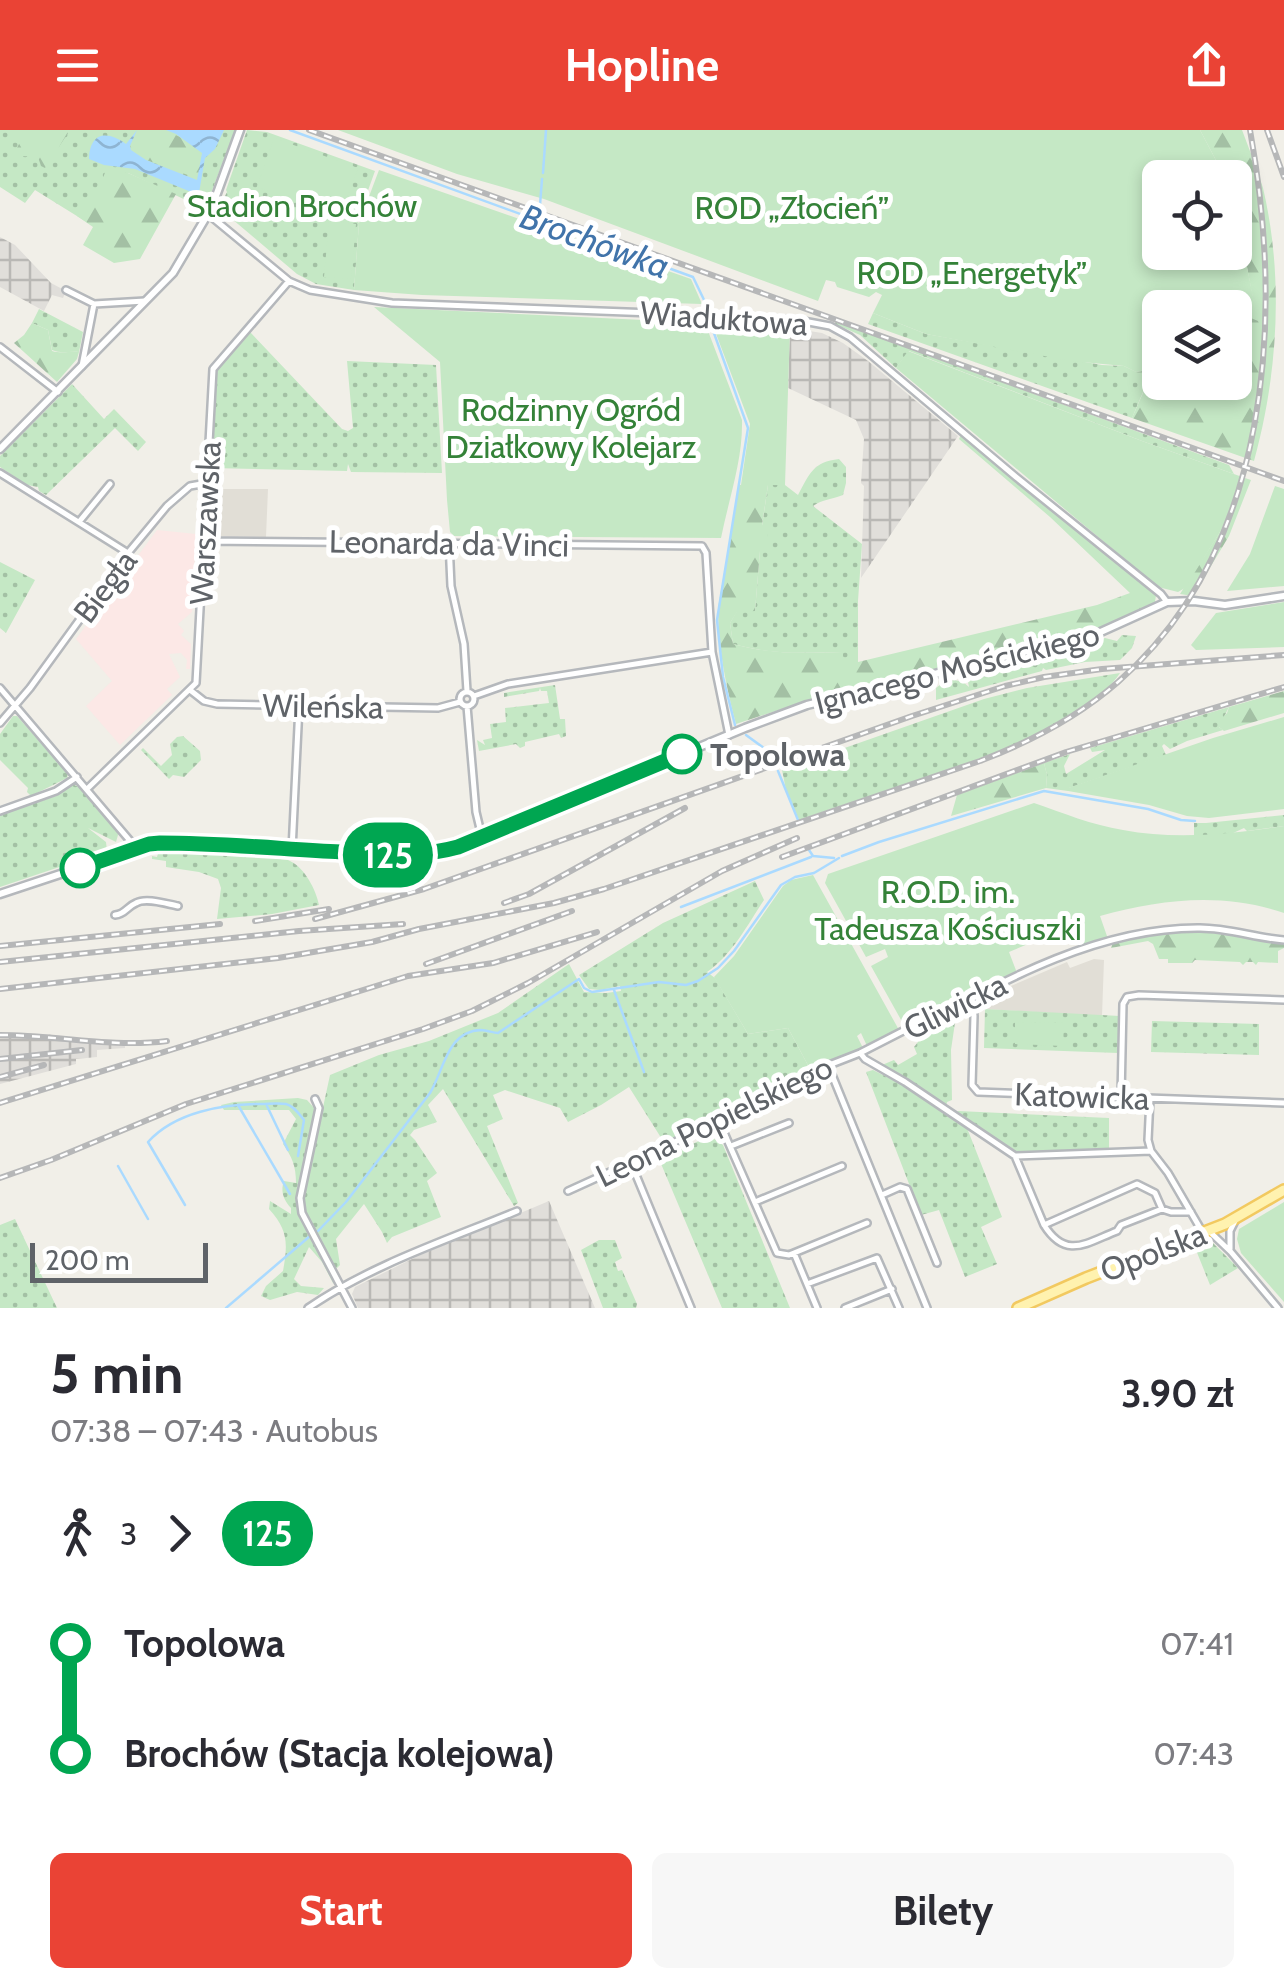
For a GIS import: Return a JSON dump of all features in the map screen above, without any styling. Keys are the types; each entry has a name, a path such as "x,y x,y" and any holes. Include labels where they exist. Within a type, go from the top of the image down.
{"main road":[{"name":"Opolska","path":"1018,1308 1238,1218 1284,1190"}],"street":[{"path":"0,448 173,273 208,214 240,130"},
{"name":"Wiaduktowa","path":"208,214 289,281 310,290 392,302 798,320 840,330 1167,602"},
{"name":"Warszawska","path":"190,690 198,677 213,369 289,281"},
{"path":"66,290 94,304 148,300"},
{"path":"82,367 94,304"},
{"path":"0,347 58,392"},
{"path":"0,472 128,554"},
{"name":"Biegła","path":"0,723 175,498 190,486 207,483"},
{"path":"79,522 110,484"},
{"name":"Leonarda da Vinci","path":"204,541 694,544 703,546 706,554 712,652"},
{"path":"450,542 452,586 464,644 467,691"},
{"name":"Ignacego Mościckiego","path":"0,894 154,843 407,856 433,854 482,838 729,734 807,706 1094,636 1167,602 1225,605 1284,596"},
{"path":"474,696 514,683 712,652 729,734"},
{"path":"0,688 137,849"},
{"path":"87,788 190,690"},
{"name":"Wileńska","path":"190,690 210,704 438,708 463,704"},
{"path":"467,691 474,696"},
{"path":"467,691 461,694 482,838"},
{"path":"463,704 474,702 474,696"},
{"path":"292,850 299,706"},
{"path":"0,811 56,791 77,777"},
{"path":"114,915 124,914 142,901 178,906"},
{"name":"Gliwicka","path":"860,1053 1067,955 1137,934 1201,928 1284,940"},
{"path":"1120,1097 1123,1004 1127,996 1284,1000"},
{"name":"Katowicka","path":"972,998 975,1091 1284,1103"},
{"path":"860,1053 1016,1156 1044,1226 1060,1243 1076,1247 1162,1209 1191,1212"},
{"name":"Leona Popielskiego","path":"568,1191 860,1053"},
{"path":"828,1065 927,1308"},
{"path":"1150,1098 1151,1151 1206,1232 1230,1252 1278,1308"},
{"path":"315,1099 319,1108 300,1198 302,1214 352,1308"},
{"path":"718,1119 778,1253 794,1253 866,1223"},
{"path":"731,1146 788,1122"},
{"path":"1016,1156 1151,1151"},
{"path":"630,1163 692,1308"},
{"path":"755,1202 842,1166"},
{"path":"1044,1226 1137,1184 1156,1193 1162,1209"},
{"path":"882,1195 907,1189 937,1263"},
{"path":"308,1308 343,1287 517,1211"},
{"path":"1230,1252 1230,1231 1238,1218"},
{"path":"794,1253 817,1308"},
{"path":"807,1284 875,1257 899,1308"},
{"path":"845,1308 892,1289"}],"shaded area":[{"path":"0,237 15,245 51,283 66,291 63,298 52,295 44,311 0,287"},
{"path":"790,328 822,333 843,343 958,436 861,578 864,439 856,420 788,388"},
{"path":"214,489 268,489 266,537 212,536"},
{"path":"157,530 196,534 192,612 178,624 184,631 181,635 191,644 190,669 186,669 187,660 181,653 169,654 180,677 167,689 172,695 120,745 86,706 112,681 76,639"},
{"path":"1094,959 1104,960 1102,1016 985,1009 985,997 1067,962 1070,968"},
{"path":"0,1033 125,1041 125,1048 97,1050 97,1057 76,1059 76,1064 0,1084"},
{"path":"549,1201 595,1308 358,1308 352,1294 355,1287"}],"green space":[{"path":"0,130 235,130 205,209 128,173 93,226 35,190 25,203 0,187"},
{"path":"19,130 70,130 45,168 38,157 15,152 22,138"},
{"path":"137,130 172,134 202,153 199,179 146,160 131,150"},
{"name":"Stadion Brochów","path":"247,130 267,132 375,171 357,221 354,290 316,284 297,274 219,208"},
{"path":"338,130 1200,130 1216,160 1142,160 1142,270 1248,270 1252,290 1142,290 1142,371 1136,372 1124,366 1071,361 926,334 873,313 882,295 876,292 869,297 826,280 818,301 544,199 457,174"},
{"path":"1200,130 1242,130 1263,188 1270,222 1276,291 1273,360 1254,461 1132,418 1142,395 1142,400 1252,400 1252,318 1257,320 1248,270 1252,270 1252,160 1216,160"},
{"path":"274,138 358,168 340,217 257,187"},
{"path":"107,167 176,194 140,259 114,263 83,245 93,227 77,216"},
{"path":"379,170 691,279 702,304 354,290 359,223"},
{"path":"329,221 356,224 351,279 324,277"},
{"path":"1252,292 1258,321 1252,318"},
{"name":"Rodzinny Ogród Działkowy Kolejarz","path":"374,307 705,323 742,420 738,464 721,538 454,536 450,532 447,500 440,362"},
{"path":"39,309 83,332 79,352 52,350 48,330 32,323"},
{"path":"873,313 926,334 1124,366 1142,375 1142,394 1132,418 868,324"},
{"path":"835,321 1229,465 1234,474 909,351 896,368 860,335"},
{"path":"32,323 48,330 52,351 79,352 57,382 14,343"},
{"name":"Rodzinny Ogród Działkowy Kolejarz","path":"712,323 790,328 785,485 741,485 750,424"},
{"path":"250,332 348,431 353,428 347,361 436,365 442,473 351,472 348,464 347,471 211,468 217,369"},
{"path":"908,351 1245,478 1220,532 1185,588 1178,592 1158,587 896,368"},
{"path":"72,384 104,419 114,409 146,442 138,451 115,428 46,495 0,467 0,456"},
{"path":"952,425 1153,592 1155,602 1097,629 806,701 736,724 723,667 718,608 739,485 768,485 762,525 768,531 767,551 760,551 755,611 737,612 730,623 733,644 775,652 843,652 843,662 858,662 1097,605 1130,593 959,439 961,435"},
{"path":"839,459 846,467 843,495 813,506 862,544 858,662 843,662 843,652 775,652 733,644 730,623 737,611 755,611 760,551 766,551 762,526 768,485 785,485 798,495 818,466"},
{"path":"1245,478 1251,480 1229,536 1193,596 1180,594 1220,532"},
{"path":"1275,486 1284,489 1284,586 1227,591 1250,554"},
{"path":"0,562 35,580 6,633 0,628"},
{"path":"1284,602 1284,647 1196,650 1191,645 1216,613"},
{"path":"1122,635 1136,636 1132,648 1120,660 1043,668 936,700 936,688 944,683 953,680 969,687 966,673 1105,638 1117,641"},
{"path":"1120,673 1100,694 1053,725 947,771 799,820 786,790 782,770 984,699"},
{"path":"555,685 566,736 525,742 520,748 516,744 479,751 477,740 485,745 483,740 492,738 490,724 506,722 505,708 549,703 547,691 540,688 504,697 504,693"},
{"path":"1284,691 1284,713 1224,731 1219,727 1218,722 1229,707"},
{"path":"1229,707 1219,727 1223,730 1170,749 1164,744 1166,755 1068,791 1046,788 1044,763 1070,754 1064,766 1066,774 1105,750 1092,752 1090,748"},
{"path":"13,716 68,774 67,778 31,796 27,792 28,788 0,760 0,734"},
{"path":"1284,717 1284,809 1209,818 1068,791 1213,738"},
{"path":"183,736 200,751 201,760 184,777 173,775 169,779 141,750 161,766 172,755 170,744"},
{"path":"1044,763 1046,788 951,816 957,795"},
{"path":"72,784 117,829 116,842 88,828 106,842 107,851 0,887 0,815 56,796"},
{"name":"R.O.D. im. Tadeusza Kościuszki","path":"1034,803 1100,825 1163,835 1284,826 1284,913 1238,902 1192,900 1100,916 1108,939 1080,947 1071,926 1009,952 1017,973 905,1027 871,966 888,957 885,949 866,957 825,883 828,874"},
{"path":"1284,815 1284,826 1194,837 1194,823"},
{"path":"160,846 254,852 260,857 261,853 273,854 273,858 289,860 300,869 319,905 217,919 221,888 218,879 166,867 166,861 152,859 157,857"},
{"name":"R.O.D. im. Tadeusza Kościuszki","path":"813,875 899,1030 867,1046 861,1033 857,1036 863,1048 810,1069 788,1028 748,1034 714,977 734,956 783,886"},
{"path":"755,881 764,900 732,948 707,972 715,978 748,1034 788,1028 810,1069 665,1144 629,1087 568,1122 560,1108 505,1090 493,1095 503,1119 487,1126 518,1203 514,1206 443,1089 428,1105 437,1122 410,1135 437,1173 427,1181 441,1217 392,1237 387,1243 364,1204 336,1239 340,1265 336,1269 306,1216 303,1200 330,1075 498,1013 569,964 584,992 621,991 620,986 589,989 579,975 663,923"},
{"path":"1208,930 1284,942 1284,948 1278,951 1278,963 1243,965 1195,960 1168,963 1168,959 1159,959 1148,941 1111,948 1113,943 1137,938"},
{"path":"957,1009 951,1050 952,1100 946,1108 882,1065 894,1060 898,1065 917,1054 914,1047 921,1029"},
{"path":"985,1009 1120,1016 1118,1053 984,1048"},
{"path":"1152,1021 1259,1024 1259,1055 1151,1052"},
{"path":"1015,1022 1064,1023 1063,1046 1015,1044"},
{"path":"873,1070 911,1089 967,1128 1002,1217 981,1227 997,1264 965,1277 939,1210 921,1215 866,1072"},
{"path":"307,1100 315,1109 299,1204 306,1228 337,1284 309,1247 294,1279 301,1286 324,1288 318,1295 297,1292 270,1300 261,1296 283,1271 286,1245 283,1230 269,1209 270,1201 291,1214 282,1189 284,1181 296,1183 295,1172 283,1144 296,1119 289,1110 224,1110 221,1105"},
{"path":"958,1111 1109,1118 1109,1150 1014,1152 960,1118"},
{"path":"710,1136 723,1145 790,1308 722,1308 659,1159"},
{"path":"1284,1202 1284,1302 1241,1253 1237,1239 1239,1229"},
{"path":"15,1219 57,1308 0,1308 0,1225"},
{"path":"599,1240 615,1240 622,1258 615,1262 618,1271 622,1270 636,1308 603,1308 581,1250"},
{"path":"1210,1240 1238,1268 1210,1285 1194,1245"}],"water":[{"path":"137,130 131,150 197,180 202,153 166,130 224,130 215,149 205,158 199,193 135,169 89,159 96,139 113,137 126,144"}],"waterway":[{"name":"Brochówka","path":"290,130 693,277 748,428 717,620 723,677 735,725"},
{"path":"543,173 546,130"},
{"path":"540,205 542,179"},
{"name":"Brochówka","path":"746,735 774,759"},
{"name":"Brochówka","path":"778,771 798,820"},
{"name":"Brochówka","path":"842,856 1044,791 1195,821"},
{"name":"Brochówka","path":"809,850 813,856 834,858"},
{"path":"681,907 811,857"},
{"path":"316,1233 346,1202 430,1093 448,1053 461,1037 481,1030 498,1033 579,979 592,992 659,982 686,985 698,981 734,951 781,885 814,873 839,858"},
{"path":"614,990 644,1072"},
{"path":"185,1205 148,1142 172,1123 231,1106 286,1104 304,1120 298,1156"},
{"path":"238,1105 290,1194"},
{"path":"267,1106 288,1150"},
{"path":"118,1166 148,1219"},
{"path":"226,1308 310,1236"}],"railway":[{"path":"309,130 1284,481"},
{"path":"0,989 278,958 554,903 980,761 1035,737 1087,706 1118,682 1169,628 1208,566 1236,498 1254,426 1264,352 1265,277 1250,130"},
{"path":"1267,130 1284,177"},
{"path":"315,919 424,889 1005,686 1102,669 1284,655"},
{"path":"782,857 1066,752 1284,687"},
{"path":"504,903 529,894 685,808"},
{"path":"0,1178 186,1104 472,1011 722,871 797,838"},
{"path":"255,921 329,909"},
{"path":"426,964 572,911"},
{"path":"0,946 220,924"},
{"path":"0,962 403,924"},
{"path":"0,1103 408,976 493,963 597,932"},
{"path":"0,1035 125,1043 167,1041"},
{"path":"0,1059 82,1050"},
{"path":"0,1077 44,1065"}],"bus line":[{"name":"125","path":"80,868 160,843 407,856 433,854 682,754"}],"place":[{"name":"Topolowa","path":"682,754"}],"park label":[{"name":"ROD „Złocień”","path":"792,207"},
{"name":"ROD „Energetyk”","path":"972,272"}]}
